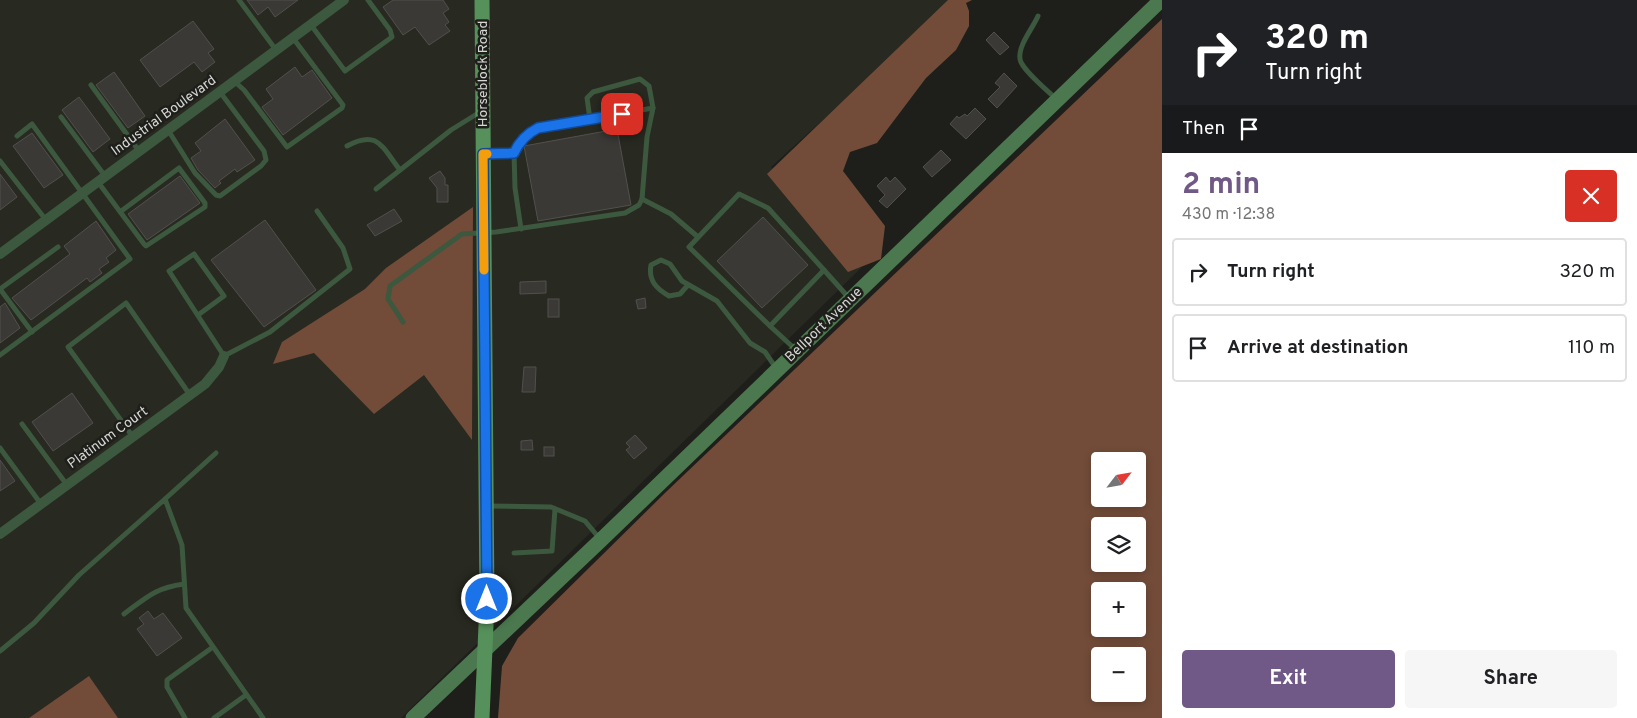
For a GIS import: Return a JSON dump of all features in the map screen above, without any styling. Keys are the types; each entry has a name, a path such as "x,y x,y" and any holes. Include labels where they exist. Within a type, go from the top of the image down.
{"main road":[{"name":"Horseblock Road","path":"482,0 486,506 486,649 482,718"},
{"name":"Bellport Avenue","path":"413,718 601,540 1161,0"}],"street":[{"name":"Industrial Boulevard","path":"0,254 344,0"},
{"name":"Platinum Court","path":"0,534 190,395 212,376 224,356"}],"lane":[{"path":"239,0 276,51"},
{"path":"311,25 345,71 392,37 392,34 368,0"},
{"path":"1038,16 1021,50 1020,59 1023,66 1058,101"},
{"path":"234,81 244,90 287,147 342,108 343,104 293,38"},
{"path":"403,322 388,299 390,286 462,234 521,229 625,213 639,205 642,199 653,108 649,86 640,79 589,94 587,98 590,119"},
{"path":"91,85 139,151"},
{"path":"168,130 196,173 216,195 220,196 261,166 266,160 264,151 219,92"},
{"path":"521,229 515,188 514,153 519,143 530,132 538,128 653,108"},
{"path":"376,189 451,130 483,110"},
{"path":"61,117 120,212 146,246 204,207 205,203 179,168 120,212"},
{"path":"0,356 130,259 32,124 17,136"},
{"path":"347,146 361,139 370,138 378,143 400,170"},
{"path":"483,154 514,153"},
{"path":"0,161 47,220"},
{"path":"797,351 689,247 739,194 768,208 851,300"},
{"path":"642,199 672,214 698,237"},
{"path":"198,315 224,296 194,254 169,271 224,356 270,332 350,269 343,248 317,211"},
{"path":"32,332 0,289 58,247"},
{"path":"688,284 680,294 669,296 657,289 652,280 651,265 661,260 670,264 682,281 688,284 717,301 750,343 765,352 778,370"},
{"path":"770,326 824,270"},
{"path":"133,437 68,348 126,304 190,395"},
{"path":"22,424 67,485"},
{"path":"0,448 41,504"},
{"path":"0,651 34,623 79,575 216,452"},
{"path":"165,499 182,545 186,608 263,718"},
{"path":"486,506 551,507 584,521 601,540"},
{"path":"514,554 552,551 555,509"},
{"path":"124,614 153,592 163,587 184,584"},
{"path":"184,718 167,687 166,680 213,647"},
{"path":"214,718 246,695"}],"shaded area":[{"path":"0,0 955,0 771,167 861,268 401,718 118,718 89,677 29,718 0,718"},
{"path":"948,0 972,0 966,3 969,11 969,26 956,50 926,78 877,143 850,152 843,171 885,226 881,259 848,272 767,174"},
{"path":"1162,19 1162,718 498,718 502,666 518,638 666,492"},
{"path":"473,207 472,440 424,375 374,414 314,353 273,364 282,342 365,289 386,268"},
{"path":"89,676 118,718 29,718"}],"building":[{"path":"247,0 298,0 275,17 268,7 258,15"},
{"path":"393,0 443,0 449,9 443,13 449,22 445,25 450,31 429,45 415,27 403,35 383,7"},
{"path":"193,21 214,49 208,53 215,62 202,72 194,62 160,87 140,60"},
{"path":"994,32 1009,47 1000,55 986,40"},
{"path":"295,67 302,77 312,70 332,98 283,135 262,107 273,99 266,89"},
{"path":"114,72 145,116 128,128 96,85"},
{"path":"1004,73 1017,86 997,108 988,99 1000,87 995,83"},
{"path":"79,97 110,139 93,152 62,110"},
{"path":"975,108 986,119 966,139 950,124 957,116 959,118 965,114 967,116"},
{"path":"225,119 255,160 237,172 235,169 219,181 221,183 215,188 198,170 191,158 201,151 195,143"},
{"path":"617,129 631,205 538,221 524,146"},
{"path":"32,133 63,175 44,188 13,146"},
{"path":"941,150 951,160 932,177 923,167"},
{"path":"440,171 445,178 445,185 448,185 448,202 437,202 437,188 429,178"},
{"path":"0,174 17,197 0,210"},
{"path":"180,176 200,203 147,240 128,214"},
{"path":"886,177 890,182 895,177 906,189 887,208 879,201 885,195 877,186"},
{"path":"394,209 402,221 375,236 367,225"},
{"path":"763,217 808,265 762,308 717,261"},
{"path":"265,220 316,290 264,327 211,260"},
{"path":"96,221 116,250 106,258 109,262 99,269 102,273 90,282 87,278 31,320 12,298 70,254 64,246"},
{"path":"546,281 546,293 520,294 520,282"},
{"path":"645,298 646,308 638,309 636,300"},
{"path":"548,299 559,299 559,317 548,317"},
{"path":"5,303 20,328 0,343 0,307"},
{"path":"524,367 536,367 535,392 522,392"},
{"path":"72,393 93,423 53,451 32,422"},
{"path":"635,435 647,448 634,459 626,450 630,447 626,443"},
{"path":"532,440 533,450 521,450 521,441"},
{"path":"544,447 554,447 554,456 544,456"},
{"path":"0,460 15,481 0,491"},
{"path":"148,611 154,619 163,613 182,638 157,656 137,629 144,624 139,618"}],"slow traffic":[{"path":"484,270 483,154 487,154"}],"route":[{"path":"487,599 483,154 514,153 519,143 530,132 538,128 622,114"}]}
